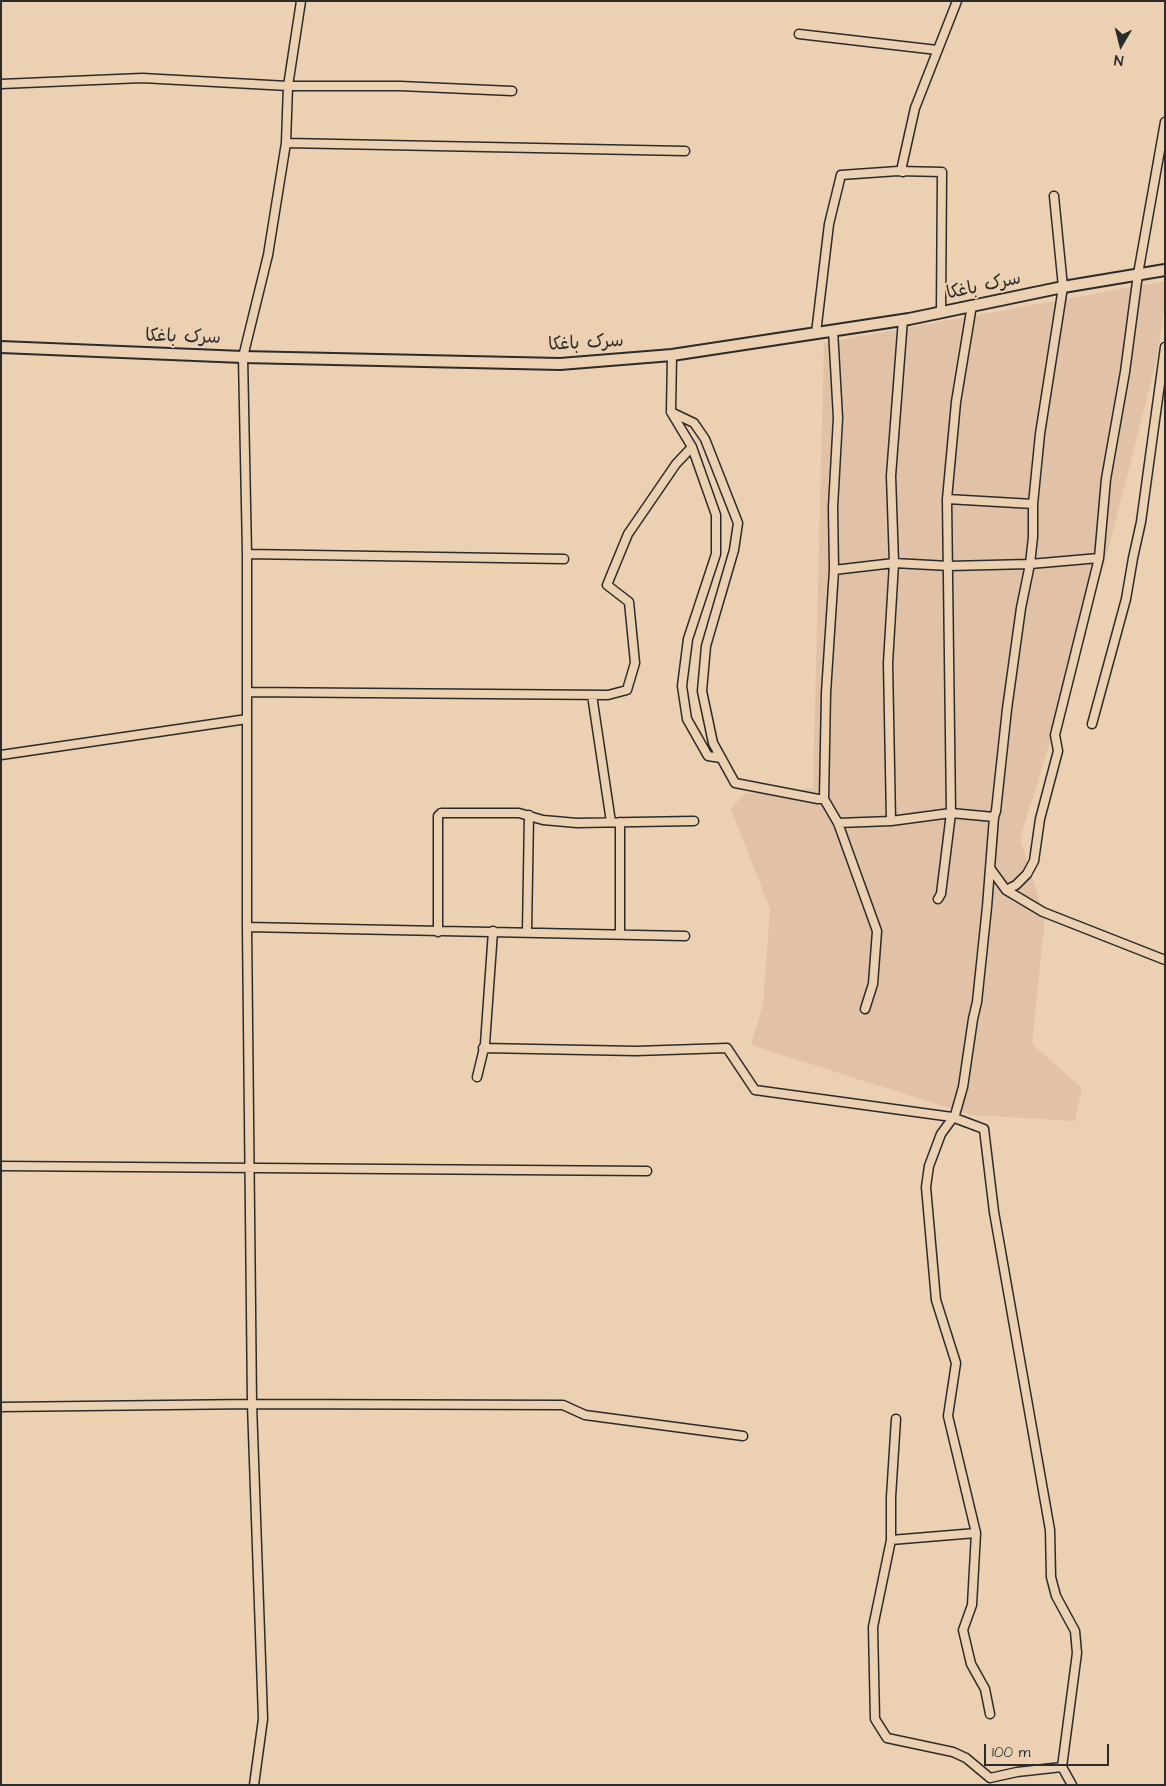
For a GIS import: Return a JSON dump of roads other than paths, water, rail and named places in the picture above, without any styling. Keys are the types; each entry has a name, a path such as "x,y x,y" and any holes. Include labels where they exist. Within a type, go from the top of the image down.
{"street":[{"path":"254,1785 264,1719 252,1404 247,927 247,554 243,357 268,255 286,143 288,86 301,1"},
{"path":"903,172 902,166 915,108 957,1"},
{"path":"799,34 937,50"},
{"path":"1,84 142,78 288,86 400,86 512,91"},
{"path":"1006,890 1016,885 1027,874 1034,862 1040,819 1058,750 1056,736 1099,558 1106,478 1125,372 1138,274 1165,122"},
{"path":"286,143 685,151"},
{"path":"816,333 829,224 841,175 942,172 941,312"},
{"path":"990,1714 985,1689 971,1664 963,1630 972,1605 976,1533 948,1416 956,1363 936,1300 926,1187 929,1166 941,1134 955,1115 963,1086 977,1002 994,817 1021,608 1034,537 1033,504 1040,434 1063,286 1054,196"},
{"name":"سرک باغکا","path":"1,348 243,357 560,364 672,355 902,320 1063,286 1165,270"},
{"path":"938,900 941,894 951,813 947,499 956,402 972,305"},
{"path":"891,821 888,663 894,563 891,476 902,320"},
{"path":"833,330 838,418 833,507 834,570 826,693 824,799 838,823 878,931 873,984 865,1009"},
{"path":"1092,724 1126,599 1141,522 1165,347"},
{"path":"672,355 671,412 692,447 716,515 716,554 688,638 682,686 687,719 708,756 721,758"},
{"path":"671,412 694,423 705,439 738,523 734,550 706,646 702,691 714,742 735,783 824,799"},
{"path":"247,692 608,695 627,690 634,663 629,602 607,585 628,534 676,464 692,447"},
{"path":"947,499 1033,504"},
{"path":"247,554 564,559"},
{"path":"834,570 894,563 949,566 1030,564 1099,558"},
{"path":"592,695 611,822"},
{"path":"1,755 247,719"},
{"path":"438,932 438,816 445,812 519,813 543,820 577,823 694,822"},
{"path":"838,823 891,821 951,813 994,817"},
{"path":"527,932 529,815"},
{"path":"620,822 620,934"},
{"path":"990,868 1006,890 1043,912 1165,960"},
{"path":"247,927 685,936"},
{"path":"477,1076 485,1044 493,931"},
{"path":"483,1048 636,1051 726,1048 755,1090 952,1117 984,1129 994,1212 1050,1530 1051,1577 1056,1596 1075,1631 1077,1653 1062,1766 1072,1785"},
{"path":"1,1166 647,1171"},
{"path":"1,1406 252,1404 562,1405 585,1415 743,1436"},
{"path":"896,1419 891,1497 891,1540 873,1627 875,1719 888,1738 953,1752 966,1758 990,1778 1062,1766"},
{"path":"891,1540 976,1533"}]}
